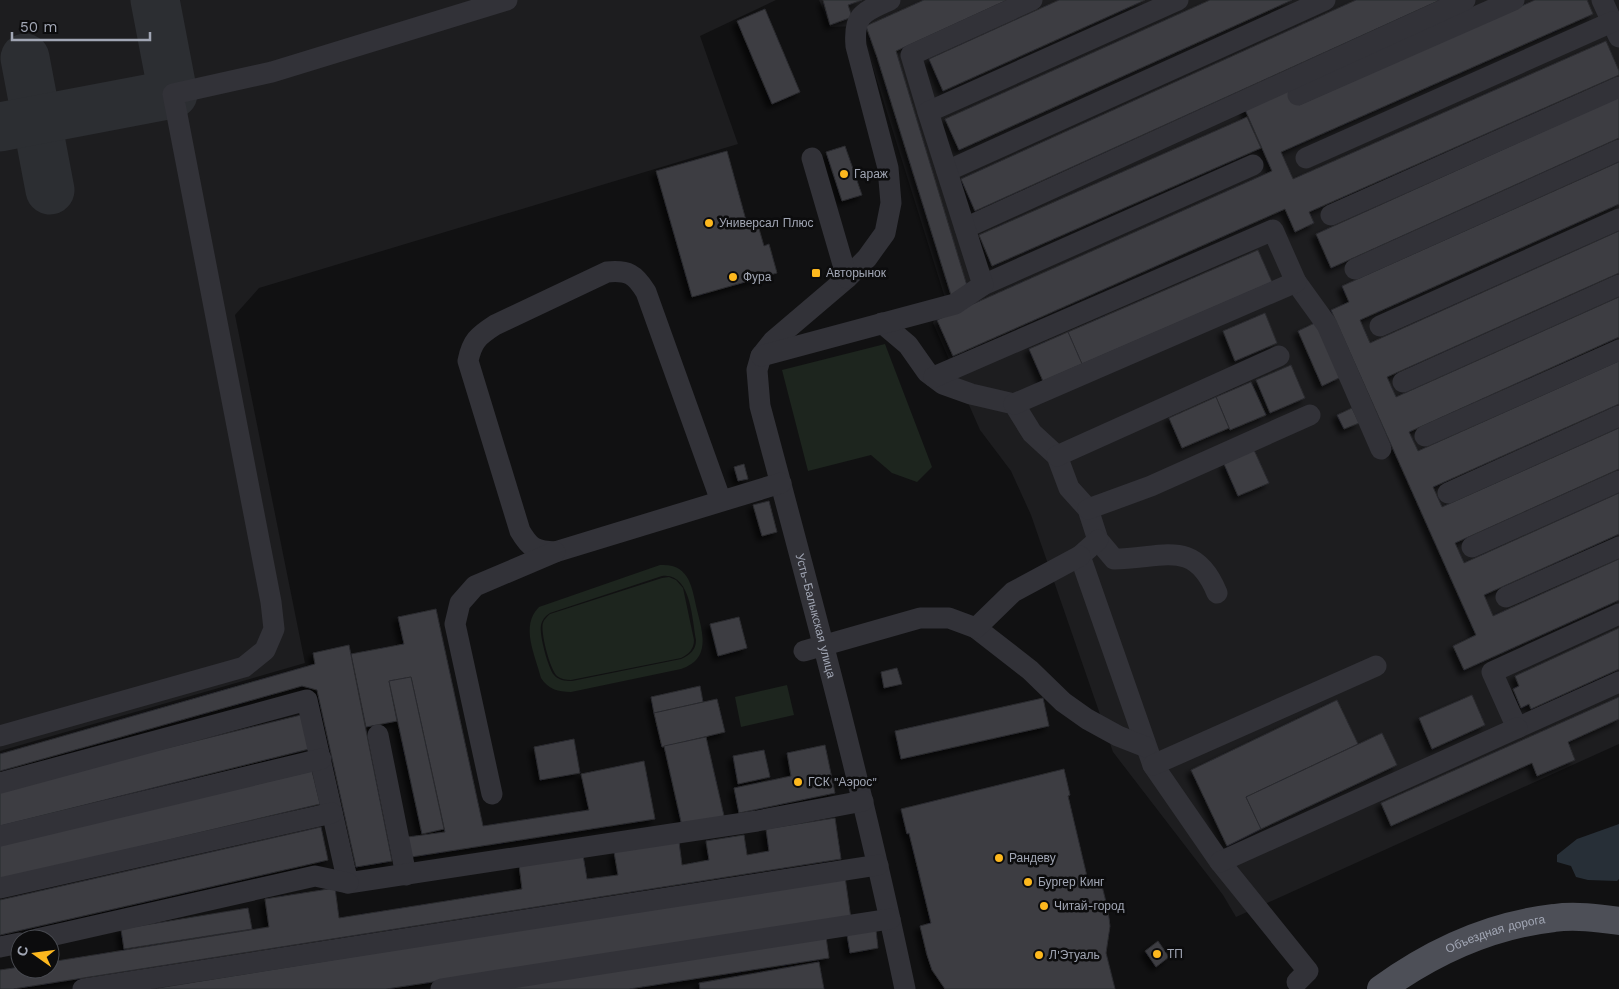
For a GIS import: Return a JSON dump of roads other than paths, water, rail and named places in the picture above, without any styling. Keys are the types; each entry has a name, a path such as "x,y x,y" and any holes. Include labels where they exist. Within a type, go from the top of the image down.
{"main road":[{"name":"Объездная дорога","path":"1381,989 1406,971 1441,951 1518,923 1555,918 1588,917 1619,921"}],"street":[{"path":"0,736 244,666 265,650 274,629 271,602 173,94 272,72 506,0"},
{"path":"761,356 773,341 847,278 867,258 885,233 891,203 888,168 856,46 855,31 858,20 866,11 890,0"},
{"path":"983,285 911,55 1032,0"},
{"path":"928,112 1178,0"},
{"path":"947,171 1325,0"},
{"path":"965,228 1465,0"},
{"path":"1298,95 1514,0"},
{"path":"1306,158 1616,30 1602,0"},
{"path":"1331,215 1619,86"},
{"path":"1355,269 1619,150"},
{"path":"812,158 847,278"},
{"path":"761,356 955,304 983,285 1253,165"},
{"path":"1380,326 1619,219"},
{"path":"934,377 1273,230 1296,282 1327,325 1381,449"},
{"path":"555,552 540,551 527,543 520,531 468,361 470,348 479,335 495,325 607,272 621,271 637,278 646,292 721,501"},
{"path":"882,323 908,345 927,372 943,384 971,394 1014,404 1296,282"},
{"path":"1403,382 1619,285"},
{"path":"1425,436 1619,350"},
{"name":"Усть-Балыкская улица","path":"761,356 758,370 760,406 781,483 814,648 863,801 890,919 899,988"},
{"path":"1057,456 1279,356"},
{"path":"1014,404 1032,433 1057,456 1069,488 1088,509 1098,540 1114,559 1133,559 1174,554 1196,561 1210,576 1217,593"},
{"path":"1088,509 1151,486 1310,415"},
{"path":"1448,493 1619,416"},
{"path":"1472,547 1619,481"},
{"path":"492,794 455,624 460,604 475,586 555,552 781,483"},
{"path":"976,628 1013,592 1080,556 1098,540"},
{"path":"1506,597 1619,546"},
{"path":"1080,556 1150,756 1220,862 1308,971 1297,982"},
{"path":"1517,728 1492,672 1619,614"},
{"path":"814,648 920,618 949,618 976,628 1030,670 1063,702 1150,756"},
{"path":"1150,756 1376,666"},
{"path":"1220,862 1619,682"},
{"path":"0,783 308,700 348,883"},
{"path":"378,735 406,875"},
{"path":"0,836 321,759"},
{"path":"60,934 315,876 348,883 757,821 863,801"},
{"path":"0,888 332,813"},
{"path":"84,989 878,865"},
{"path":"441,989 890,919"}],"place":[{"name":"Гараж","path":"844,174"},
{"name":"Универсал Плюс","path":"709,223"},
{"name":"Авторынок","path":"816,273"},
{"name":"Фура","path":"733,277"},
{"name":"ГСК \"Аэрос\"","path":"798,782"},
{"name":"Рандеву","path":"999,858"},
{"name":"Бургер Кинг","path":"1028,882"},
{"name":"Читай-город","path":"1044,906"},
{"name":"ТП","path":"1157,954"},
{"name":"Л'Этуаль","path":"1039,955"}]}
